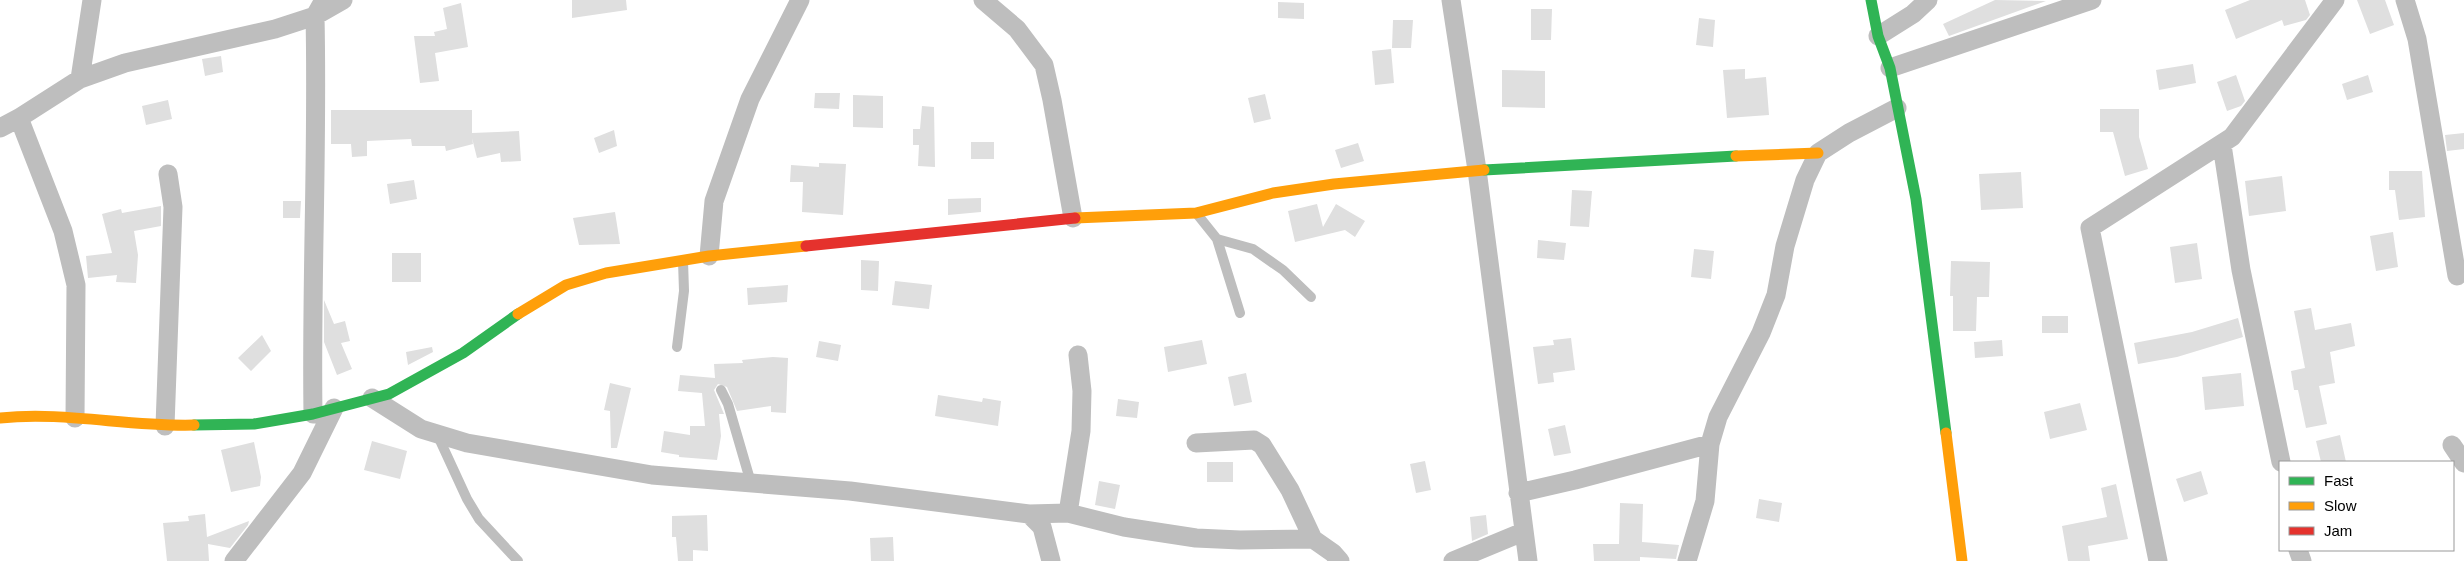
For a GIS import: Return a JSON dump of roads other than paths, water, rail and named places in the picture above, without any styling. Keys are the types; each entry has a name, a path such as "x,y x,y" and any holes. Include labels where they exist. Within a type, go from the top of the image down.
{"street":[{"path":"80,79 92,0"},
{"path":"0,128 80,79 125,63 275,29 320,8 343,0"},
{"path":"709,256 714,200 747,108 800,0"},
{"path":"983,0 1017,29 1044,65 1073,218"},
{"path":"1451,0 1477,170 1528,561"},
{"path":"1871,0 1878,36 1890,68 1916,198 1962,561"},
{"path":"1878,36 1913,14 1928,0"},
{"path":"1890,68 2092,0"},
{"path":"2158,561 2090,228 2232,137 2334,0"},
{"path":"2405,0 2418,49 2457,276"},
{"path":"313,414 312,286 320,8"},
{"path":"1687,561 1705,501 1710,444 1718,417 1761,333 1776,295 1785,246 1806,180 1818,153 1849,132 1897,108"},
{"path":"19,118 63,231 76,284 75,418"},
{"path":"2222,145 2241,270 2281,461"},
{"path":"0,418 19,416 75,418 165,426 254,424 313,414 389,394 463,353 526,309 566,285 606,274 709,256 1073,218 1196,213 1272,193 1334,184 1477,170 1669,158 1818,153"},
{"path":"165,426 172,207 168,174"},
{"path":"1068,513 1081,431 1082,391 1078,355"},
{"path":"372,398 421,429 468,443 652,475 850,491 1028,514 1068,513 1124,526 1196,538 1240,540 1312,538"},
{"path":"234,561 302,473 334,408"},
{"path":"1196,443 1254,440 1262,445 1290,490 1312,538 1333,553 1340,561"},
{"path":"1518,493 1710,444"},
{"path":"2452,445 2464,462"},
{"path":"1028,514 1042,527 1052,561"},
{"path":"1453,561 1523,532"}],"lane":[{"path":"1196,213 1217,239 1240,313"},
{"path":"1217,239 1253,249 1283,270 1311,298"},
{"path":"677,347 684,292 682,260"},
{"path":"721,390 728,404 751,483"},
{"path":"437,434 467,499 479,519 518,561"}]}
